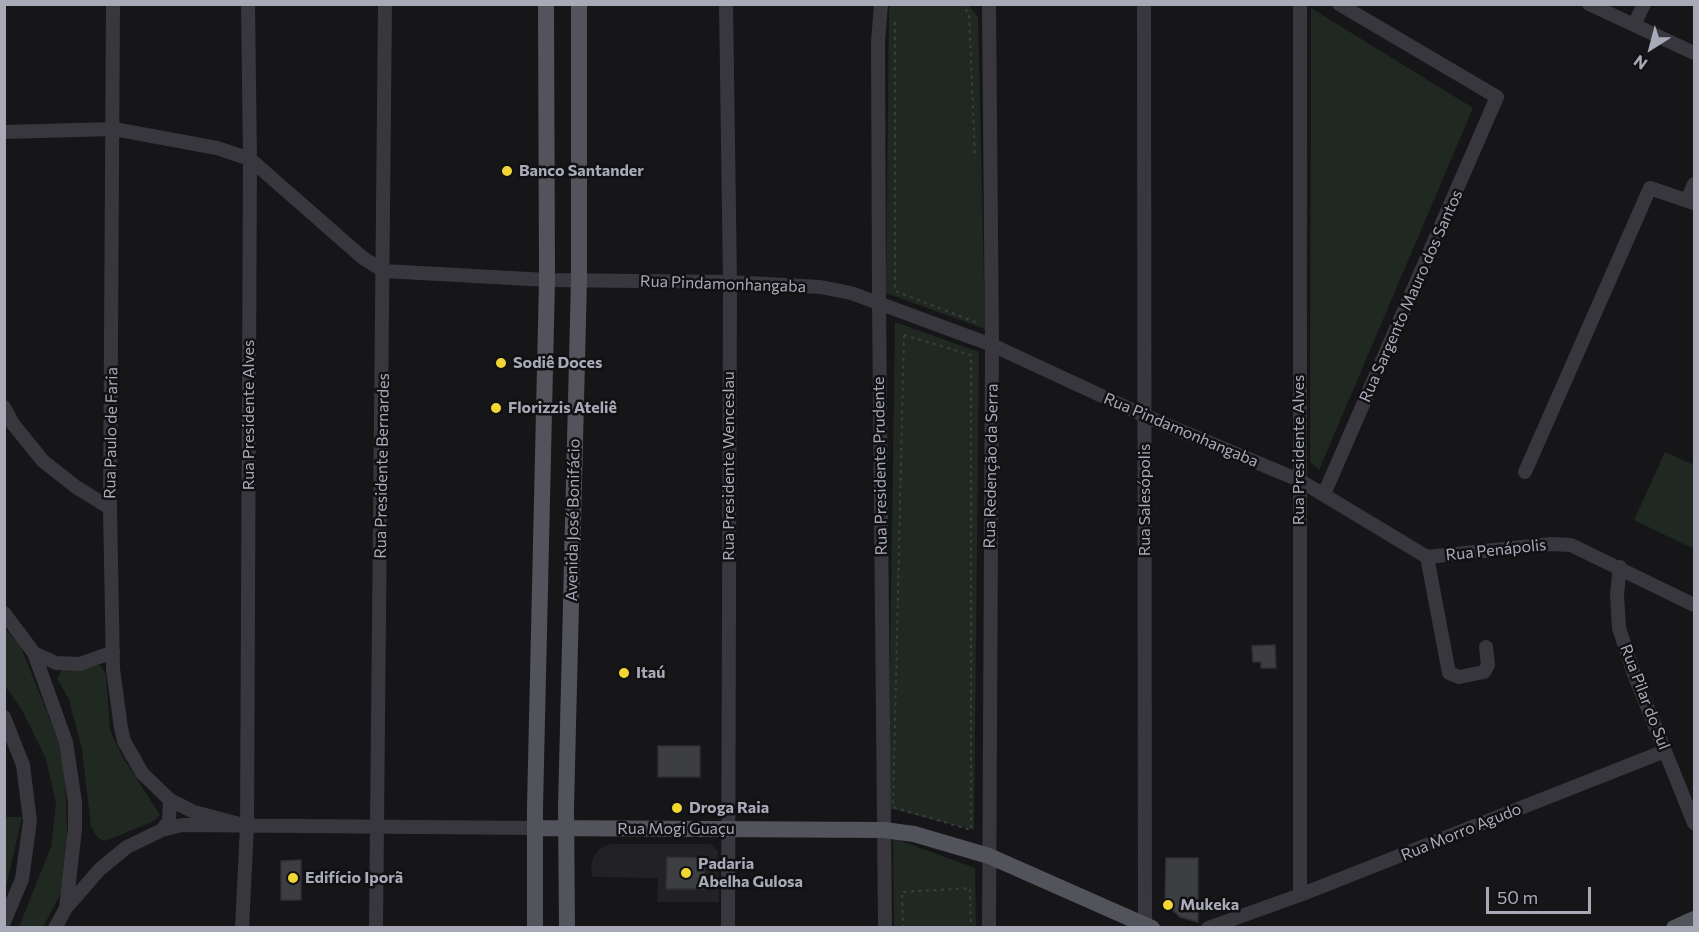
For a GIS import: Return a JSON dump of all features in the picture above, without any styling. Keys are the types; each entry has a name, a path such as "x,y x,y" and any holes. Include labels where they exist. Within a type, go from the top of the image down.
{"main road":[{"name":"Avenida José Bonifácio","path":"535,927 535,828 547,280 546,4"},
{"name":"Avenida José Bonifácio","path":"567,927 566,828 579,279 579,4"},
{"name":"Rua Mogi Guaçu","path":"535,828 884,830 914,834 989,856 1147,926"},
{"path":"1674,927 1695,919"}],"street":[{"name":"Rua Paulo de Faria","path":"113,4 110,508 113,652 124,741 142,773 170,800 211,817 247,826"},
{"name":"Rua Presidente Alves","path":"242,927 247,826 250,159 248,4"},
{"name":"Rua Presidente Bernardes","path":"376,927 385,4"},
{"name":"Rua Presidente Wenceslau","path":"726,4 730,282 728,927"},
{"name":"Rua Presidente Prudente","path":"881,4 878,42 879,302 885,927"},
{"name":"Rua Redenção da Serra","path":"989,4 992,345 989,927"},
{"name":"Rua Salesópolis","path":"1144,4 1147,926"},
{"name":"Rua Presidente Alves","path":"1300,4 1300,895"},
{"name":"Rua Sargento Mauro dos Santos","path":"1324,494 1497,98 1494,93 1339,4"},
{"path":"1589,4 1695,53"},
{"path":"1634,25 1644,4"},
{"path":"4,132 114,129 197,143 250,159 363,258 384,271"},
{"path":"1525,472 1650,188 1691,202 1695,184"},
{"name":"Rua Pindamonhangaba","path":"384,271 547,280 730,282 820,287 851,293 992,345 1145,416 1299,480 1428,560"},
{"path":"4,407 13,424 43,461 76,487 110,508"},
{"name":"Rua Penápolis","path":"1428,560 1551,544 1571,545 1620,567"},
{"path":"1428,560 1449,673 1459,677 1484,672 1488,665 1486,647"},
{"path":"1620,567 1695,605"},
{"name":"Rua Pilar do Sul","path":"1620,567 1617,594 1619,628 1665,751 1695,823"},
{"path":"4,613 34,653 66,742 75,802 73,864 66,908"},
{"path":"34,653 56,663 80,664 113,652"},
{"path":"4,717 23,765 30,821 22,879 4,922"},
{"name":"Rua Morro Agudo","path":"1208,927 1300,895 1665,751"},
{"path":"55,927 66,908 100,869 127,847 162,830 169,821 170,800"},
{"name":"Rua Mogi Guaçu","path":"162,830 182,825 535,828"},
{"path":"1248,927 1256,910"}],"path":[{"path":"895,12 895,291 982,324"},
{"path":"904,335 971,356 971,830 893,807 904,335"},
{"path":"903,927 902,892 970,888 971,927"}],"shaded area":[{"path":"892,4 968,5 978,17 985,329 886,293 889,9"},
{"path":"1311,8 1473,108 1319,470 1310,462"},
{"path":"895,322 979,352 974,830 888,808"},
{"path":"1665,452 1694,465 1694,549 1634,520"},
{"path":"4,628 20,645 64,754 69,878 43,927 19,927 51,847 56,803 46,759 22,710 5,686"},
{"path":"100,665 106,674 110,730 122,756 160,815 152,822 105,841 98,838 91,827 82,749 69,700 57,678 62,670"},
{"path":"4,817 22,817 5,891"},
{"path":"893,838 975,868 976,927 894,927"},
{"path":"609,844 710,844 718,851 719,902 657,902 658,878 592,877 591,865 594,856 601,848"}],"building":[{"path":"1275,645 1276,668 1261,668 1261,662 1253,662 1252,646"},
{"path":"658,746 700,746 700,777 658,777"},
{"name":"Padaria Abelha Gulosa","path":"667,857 705,858 704,889 666,889"},
{"path":"1166,858 1198,858 1198,922 1180,917 1165,903"},
{"name":"Edifício Iporã","path":"301,860 301,900 281,900 281,861"}],"place":[{"name":"Banco Santander","path":"507,171"},
{"name":"Sodiê Doces","path":"501,363"},
{"name":"Florizzis Ateliê","path":"496,408"},
{"name":"Itaú","path":"624,673"},
{"name":"Droga Raia","path":"677,808"},
{"name":"Padaria Abelha Gulosa","path":"686,873"},
{"name":"Edifício Iporã","path":"293,878"},
{"name":"Mukeka","path":"1168,905"}]}
